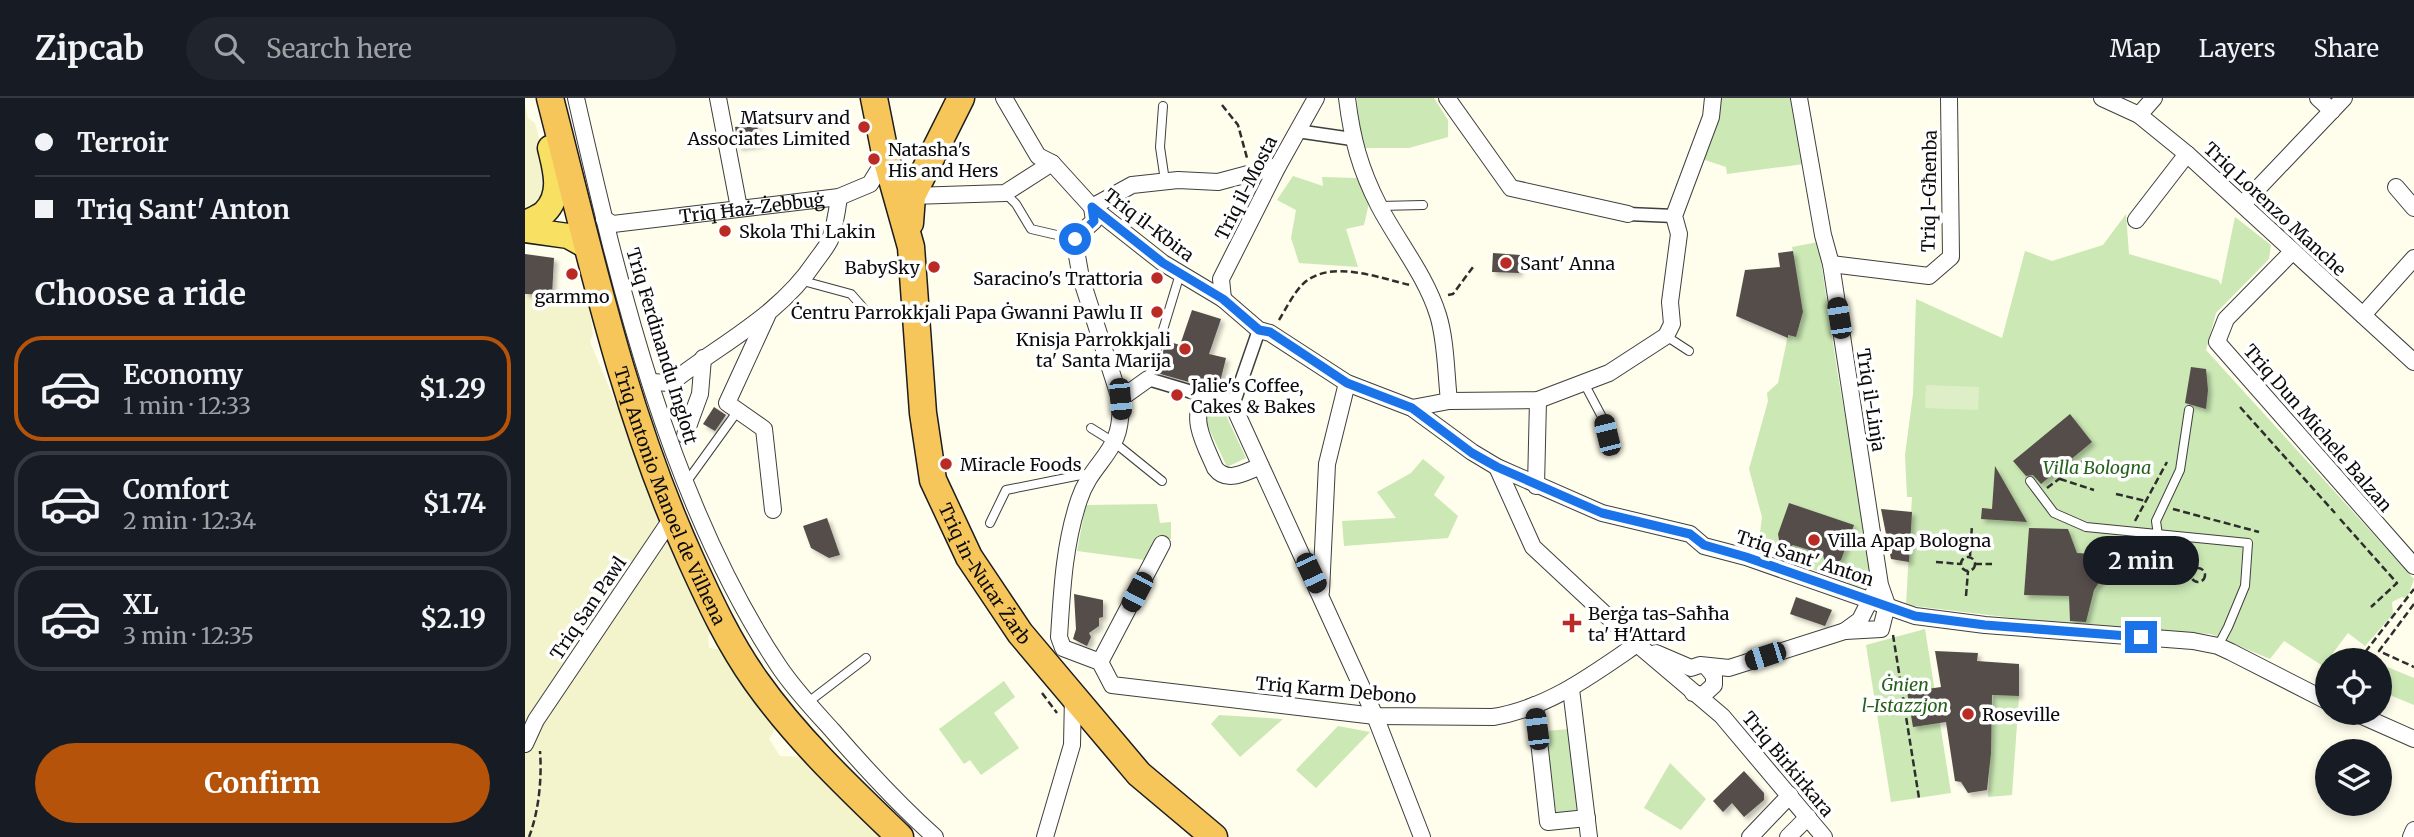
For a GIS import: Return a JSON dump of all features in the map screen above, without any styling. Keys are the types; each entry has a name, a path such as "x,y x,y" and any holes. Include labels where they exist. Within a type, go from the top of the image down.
{"highway":[{"name":"Triq Antonio Manoel de Vilhena","path":"550,98 625,388 672,518 719,622 755,681 799,736 900,837"},
{"path":"874,98 886,158 910,243"},
{"path":"910,243 912,196 961,98"},
{"name":"Triq in-Nutar Żarb","path":"910,243 923,414 933,480 969,557 1067,706 1139,774 1214,837"}],"main road":[{"path":"525,223 544,213 553,199 557,179 539,98"},
{"path":"525,230 568,236 589,247"}],"street":[{"name":"Triq Ferdinandu Inglott","path":"576,98 612,255 685,484"},
{"path":"718,98 739,208"},
{"name":"Triq il-Kbira","path":"1004,98 1038,156 1052,163 1092,207 1163,263 1223,299 1265,331 1347,383 1412,408"},
{"name":"Triq il-Mosta","path":"1223,299 1221,279 1316,98"},
{"path":"1347,98 1352,139 1364,174 1439,316 1450,401"},
{"path":"1447,98 1511,188 1628,214 1674,216"},
{"path":"1412,408 1450,401 1538,400 1609,373 1666,336 1672,324 1670,302 1679,234 1674,216 1711,117 1713,98"},
{"name":"Triq il-Linja","path":"1799,98 1831,264 1880,584 1887,605"},
{"name":"Triq l-Għenba","path":"1831,264 1929,276 1951,257 1949,98"},
{"name":"Triq Lorenzo Manche","path":"2102,98 2139,116 2187,154 2414,362"},
{"path":"2139,116 2154,98"},
{"path":"2318,98 2332,111"},
{"path":"2243,204 2344,98"},
{"path":"1297,131 1352,139"},
{"path":"2136,220 2187,154"},
{"name":"Triq Ħaż-Żebbuġ","path":"604,219 613,224 839,197 870,184 886,158"},
{"path":"912,196 1005,193 1052,163"},
{"path":"1094,473 1115,443 1120,428 1120,399 1081,278 1075,239 1094,221 1092,207 1132,185 1165,181 1217,182 1278,166"},
{"path":"2396,187 2414,208"},
{"path":"651,382 671,383 703,358 767,316 803,281 829,242 839,197"},
{"name":"Triq Dun Michele Balzan","path":"2292,252 2226,319 2217,342 2414,566"},
{"path":"2363,315 2414,258"},
{"path":"732,407 767,316"},
{"path":"1223,401 1265,331"},
{"path":"685,435 700,394 703,358"},
{"path":"1120,399 1148,379 1223,401 1261,466 1321,594 1375,716 1422,837"},
{"path":"1321,594 1327,464 1347,383"},
{"path":"700,394 732,407 764,429 773,510"},
{"path":"1536,486 1538,400"},
{"path":"1223,401 1204,402 1198,411 1198,421 1215,468 1219,474 1226,477 1261,466"},
{"name":"Triq Sant' Anton","path":"1412,408 1472,453 1536,486 1602,513 1690,534 1704,545 1915,616 1985,625 2193,641 2218,646 2315,695"},
{"name":"Triq Birkirkara","path":"1497,467 1533,547 1637,644 1722,716 1824,837"},
{"name":"Triq Karm Debono","path":"1094,473 1080,495 1069,529 1064,559 1059,638 1063,648 1071,653 1100,663 1112,685 1375,716 1493,717 1511,714 1571,689 1637,644"},
{"path":"685,484 742,605 778,666 863,766 935,837"},
{"name":"Triq San Pawl","path":"525,744 536,720 672,518"},
{"path":"1100,663 1161,544"},
{"path":"1845,631 1860,620 1869,599 1880,584"},
{"path":"1706,676 1703,695 1690,689 1686,676 1706,676 1845,631 1881,629 1887,605"},
{"name":"Triq Birkirkara","path":"1637,644 1706,676 1722,716"},
{"path":"1571,689 1589,837"},
{"path":"1535,705 1548,822 1587,818"},
{"path":"1045,837 1072,745 1067,706"},
{"path":"2382,725 2414,739"},
{"path":"1750,837 1790,795"},
{"path":"1788,837 1808,817"},
{"path":"2411,837 2414,830"}],"lane":[{"path":"1163,106 1160,147 1165,181"},
{"path":"1005,193 1016,204 1031,229 1075,239"},
{"path":"1379,206 1423,205"},
{"path":"1148,379 1180,274"},
{"path":"803,281 851,294 866,311"},
{"path":"1666,336 1689,351"},
{"path":"1584,383 1602,417 1607,435"},
{"path":"685,484 732,407"},
{"path":"2158,535 2157,521 2181,470 2189,410"},
{"path":"1091,428 1115,443 1162,481"},
{"path":"990,523 1006,490 1094,473"},
{"path":"2030,481 2054,513 2087,527 2248,542 2245,586 2218,646"},
{"path":"807,703 866,657"}],"path":[{"path":"1222,105 1238,125 1251,174"},
{"path":"1265,331 1304,283 1329,272 1365,275 1427,290 1439,298 1453,294 1473,267"},
{"path":"2241,407 2335,513"},
{"path":"2044,490 2088,457"},
{"path":"2132,526 2167,462"},
{"path":"2059,479 2094,490"},
{"path":"2116,494 2146,501"},
{"path":"2163,507 2259,532"},
{"path":"2340,519 2397,583 2371,607"},
{"path":"1972,525 1970,557 1975,564"},
{"path":"1961,564 1965,558 1970,557"},
{"path":"1936,562 1961,564"},
{"path":"1961,564 1964,570 1968,571"},
{"path":"1975,564 1992,564"},
{"path":"1968,571 1972,570 1975,564"},
{"path":"2201,568 2205,574 2203,579 2193,580 2192,570 2201,568"},
{"path":"1966,596 1968,571"},
{"path":"2368,648 2414,589"},
{"path":"2414,604 2379,651 2414,667"},
{"path":"2408,614 2414,616"},
{"path":"1894,637 1919,798"},
{"path":"1038,687 1067,706"},
{"path":"529,837 540,780 536,720"}],"green space":[{"path":"1357,98 1434,98 1448,120 1448,137 1409,148 1360,148"},
{"path":"1715,98 1791,98 1804,164 1727,174 1726,167 1702,159"},
{"path":"525,105 528,118 535,123 544,156 546,195 525,213"},
{"path":"1293,176 1323,186 1322,177 1357,178 1369,203 1364,225 1346,229 1358,267 1299,263 1291,238 1296,210 1277,200"},
{"name":"Villa Bologna","path":"2126,214 2129,254 2218,280 2221,285 2235,217 2271,245 2269,259 2216,313 2206,350 2414,579 2407,599 2402,597 2392,602 2393,614 2365,646 2348,633 2337,648 2315,648 2315,661 2284,641 2270,659 2211,634 2070,625 1906,605 1912,497 1907,497 1905,455 1913,394 1916,299 2002,338 2025,251 2052,261 2103,245"},
{"path":"1818,242 1838,376 1873,574 1860,587 1758,549 1762,517 1749,469 1768,401 1767,393 1778,383 1788,335 1796,337 1803,312 1792,247"},
{"path":"577,293 588,300 593,334 590,342 712,631 708,637 709,648 724,650 777,726 769,739 780,756 804,757 884,837 525,837 525,294"},
{"path":"1926,385 1979,387 1978,410 1925,408"},
{"path":"1222,407 1246,458 1227,467 1203,416"},
{"path":"1423,459 1445,477 1434,495 1458,516 1448,538 1344,546 1342,521 1396,518 1377,492 1411,473"},
{"path":"1157,504 1160,523 1171,522 1171,539 1154,540 1145,560 1077,551 1086,505"},
{"name":"Ġnien l-Istazzjon","path":"1925,629 1951,793 1891,802 1866,645"},
{"path":"2392,669 2414,678 2414,705 2392,696"},
{"path":"1004,681 1015,697 994,713 1019,748 981,775 970,760 964,764 939,729"},
{"path":"1993,695 2019,696 2012,795 1988,797"},
{"path":"1219,715 1283,719 1240,757 1211,724"},
{"path":"1338,726 1370,732 1316,788 1296,770"},
{"path":"1569,729 1578,810 1556,813 1546,731"},
{"path":"1670,763 1706,799 1681,830 1644,808"}],"building":[{"path":"757,124 760,144 738,147 735,127"},
{"path":"1793,251 1803,312 1796,337 1788,335 1788,338 1736,316 1745,270 1780,267 1778,253"},
{"name":"Sant' Anna","path":"1493,253 1520,255 1519,273 1492,272"},
{"path":"525,254 554,258 552,295 525,294"},
{"name":"Knisja Parrokkjali ta' Santa Marija","path":"1192,310 1221,319 1209,354 1226,358 1219,386 1210,388 1157,373 1166,341 1180,345"},
{"path":"2191,367 2206,369 2206,409 2185,403"},
{"path":"714,407 726,415 715,431 703,424"},
{"path":"2070,414 2092,442 2041,484 2033,475 2026,476 2013,461"},
{"path":"1995,466 2027,522 1981,519 1982,508 1992,509"},
{"name":"Villa Apap Bologna","path":"1789,503 1854,525 1841,560 1826,568 1823,554 1793,545 1781,552 1778,534"},
{"path":"1881,509 1912,512 1909,562 1891,559"},
{"path":"827,518 840,555 829,558 811,548 803,526"},
{"path":"2029,528 2068,529 2077,553 2093,554 2102,537 2119,552 2094,590 2086,622 2070,621 2069,596 2024,595"},
{"path":"1074,594 1103,600 1103,617 1099,618 1099,626 1089,633 1091,637 1087,646 1073,639 1076,629"},
{"path":"1796,597 1832,610 1825,626 1790,614"},
{"name":"Roseville","path":"1935,651 1978,653 1977,661 2019,664 2019,696 1992,695 1987,790 1968,793 1961,782 1955,781 1946,722 1913,727 1907,692 1941,687"},
{"path":"1744,771 1764,793 1764,800 1744,817 1732,803 1723,812 1713,801"}],"place":[{"name":"Matsurv and Associates Limited","path":"864,127"},
{"name":"Natasha's His and Hers","path":"874,159"},
{"name":"Skola Thi Lakin","path":"725,231"},
{"name":"Sant' Anna","path":"1506,263"},
{"name":"BabySky","path":"934,267"},
{"name":"garmmo","path":"572,274"},
{"name":"Saracino's Trattoria","path":"1157,278"},
{"name":"Ċentru Parrokkjali Papa Ġwanni Pawlu II","path":"1157,312"},
{"name":"Knisja Parrokkjali ta' Santa Marija","path":"1185,349"},
{"name":"Jalie's Coffee, Cakes & Bakes","path":"1177,395"},
{"name":"Miracle Foods","path":"946,464"},
{"name":"Villa Apap Bologna","path":"1814,540"},
{"name":"Berġa tas-Saħħa ta' Ħ'Attard","path":"1572,623"},
{"name":"Roseville","path":"1968,714"}],"route":[{"path":"1075,239 1094,221 1092,207 1163,263 1223,299 1259,330 1270,332 1347,383 1412,408 1472,453 1497,467 1602,513 1690,534 1704,545 1915,616 1985,625 2141,637"}]}
